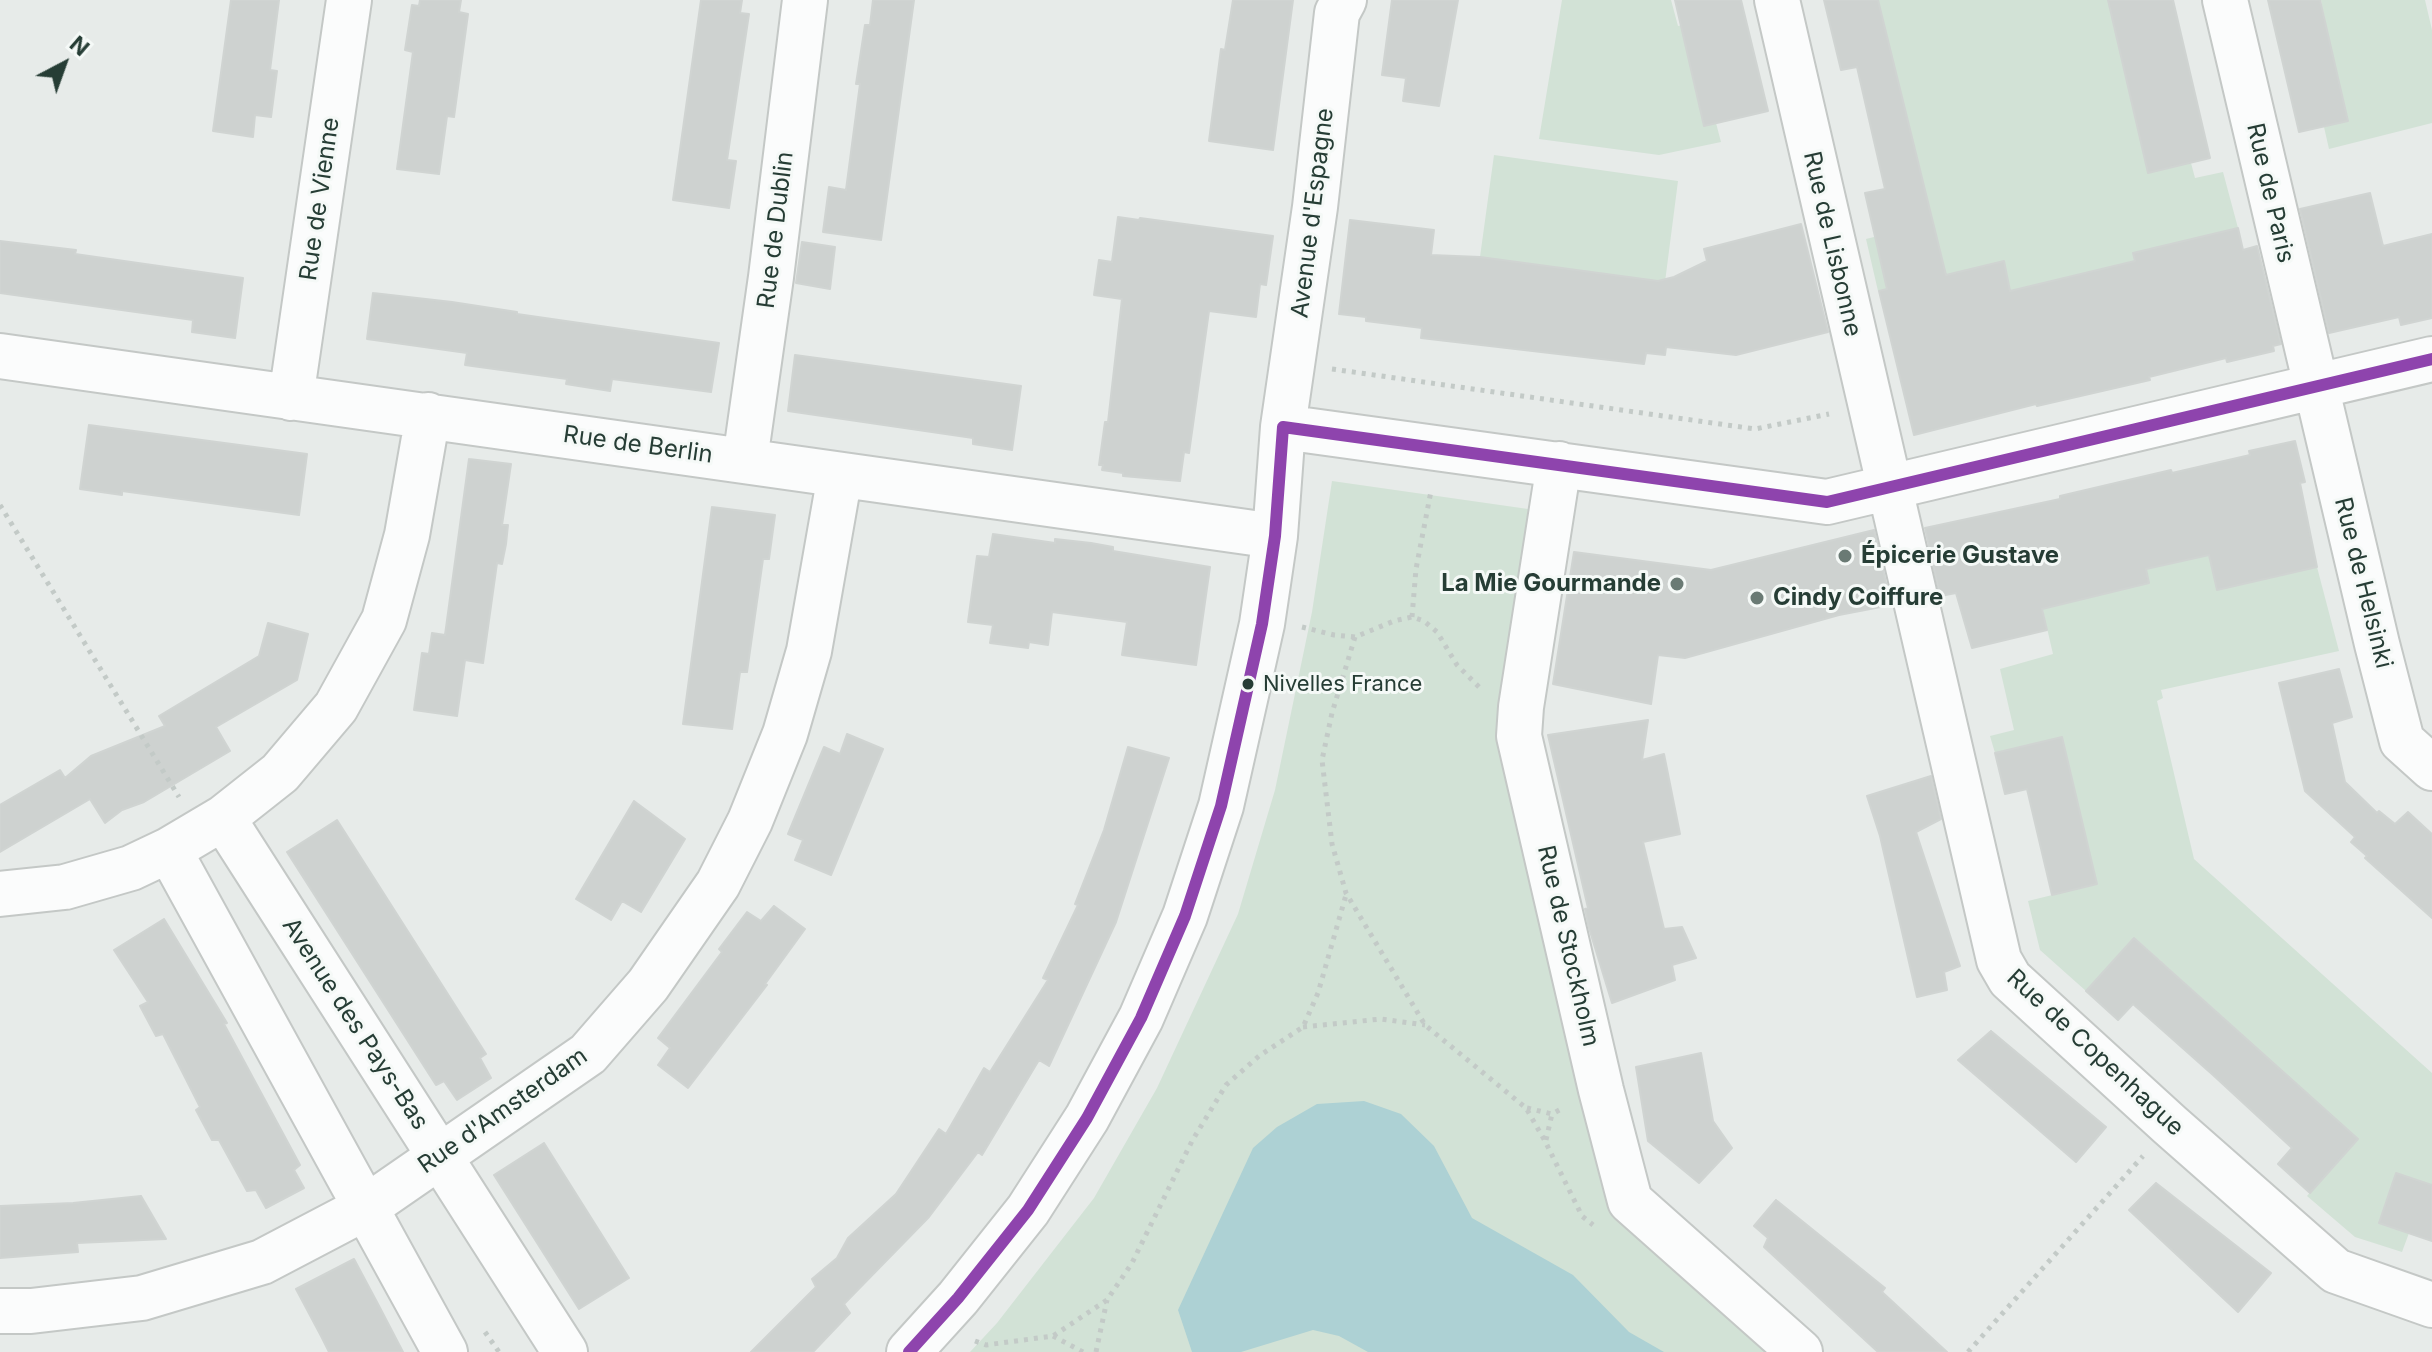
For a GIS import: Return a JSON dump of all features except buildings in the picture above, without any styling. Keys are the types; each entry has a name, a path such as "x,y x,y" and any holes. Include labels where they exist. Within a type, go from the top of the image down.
{"street":[{"name":"Rue de Vienne","path":"291,398 349,0"},
{"name":"Rue de Dublin","path":"745,460 805,0"},
{"name":"Avenue d'Espagne","path":"920,1340 1028,1210 1087,1118 1141,1018 1185,916 1221,806 1262,624 1275,536 1283,427 1315,207 1337,13 1344,0"},
{"name":"Rue de Lisbonne","path":"1777,0 1888,487"},
{"name":"Rue de Paris","path":"2225,0 2316,386"},
{"name":"Rue de Berlin","path":"0,356 1275,536"},
{"path":"1283,427 1827,502 2432,359"},
{"name":"Rue de Helsinki","path":"2316,386 2402,741 2432,768"},
{"path":"0,894 65,887 131,868 223,818 280,773 336,707 384,620 407,535 428,415"},
{"name":"Rue de Stockholm","path":"1559,464 1519,736 1601,1090 1630,1201 1800,1352"},
{"name":"Rue d'Amsterdam","path":"0,1311 31,1311 142,1298 262,1262 365,1208 588,1054 648,985 718,884 750,821 785,734 809,651 840,475"},
{"name":"Rue de Copenhague","path":"1888,487 1999,960 2010,979 2336,1271 2432,1305"},
{"name":"Avenue des Pays-Bas","path":"223,818 565,1352"},
{"path":"169,850 445,1352"}],"path":[{"path":"1293,364 1755,429 1869,407"},
{"path":"1412,617 1416,569 1439,450"},
{"path":"1262,624 1306,627 1355,637 1412,617 1424,621 1437,632 1457,665 1490,697 1521,707"},
{"path":"1355,637 1332,713 1322,760 1332,844 1346,893 1425,1025 1526,1108 1582,1216 1594,1226"},
{"path":"1303,1027 1318,993 1346,893"},
{"path":"1096,1352 1107,1300 1132,1263 1192,1141 1226,1085 1259,1056 1303,1027 1381,1019 1425,1025"},
{"path":"1545,1141 1552,1114"},
{"path":"1968,1352 2170,1125"},
{"path":"920,1340 986,1345 1053,1336 1107,1300"},
{"path":"1053,1336 1083,1352"}],"green space":[{"path":"1562,0 1671,0 1678,26 1688,24 1692,72 1704,125 1716,123 1721,142 1659,155 1539,139"},
{"path":"1878,0 2108,0 2148,172 2191,163 2195,178 2223,172 2238,228 2133,253 2136,266 2032,303 1990,286 2008,282 2004,262 1878,291 1866,239 1933,222"},
{"path":"2321,0 2425,0 2432,30 2432,123 2329,149 2324,127 2348,120 2322,21 2325,20"},
{"path":"1494,155 1678,181 1665,282 1480,257"},
{"path":"1332,481 1528,509 1497,737 1610,1210 1769,1352 970,1352 997,1323 1094,1198 1157,1088 1238,914 1275,790 1312,612"},
{"path":"2205,540 2217,590 2317,567 2339,651 2161,690 2163,698 2157,701 2194,859 2432,1073 2432,1185 2396,1173 2379,1222 2409,1233 2402,1252 2355,1237 2307,1196 2358,1139 2135,938 2086,991 2040,950 2028,901 2097,884 2062,737 1995,753 1990,736 2014,730 2000,669 2053,654 2037,585 2149,583 2146,569 2191,559"}],"water":[{"path":"1364,1101 1401,1114 1434,1146 1472,1218 1573,1275 1629,1332 1664,1352 1368,1352 1339,1336 1313,1330 1241,1352 1192,1352 1178,1310 1253,1148 1277,1127 1317,1104"}],"transit line":[{"path":"1283,427 1827,502 2432,359"},
{"path":"909,1352 958,1298 1028,1210 1087,1118 1141,1018 1185,916 1221,806 1262,624 1275,536 1283,427"}],"place":[{"name":"Épicerie Gustave","path":"1845,556"},
{"name":"La Mie Gourmande","path":"1677,584"},
{"name":"Cindy Coiffure","path":"1757,598"},
{"name":"Nivelles France","path":"1248,684"}]}
